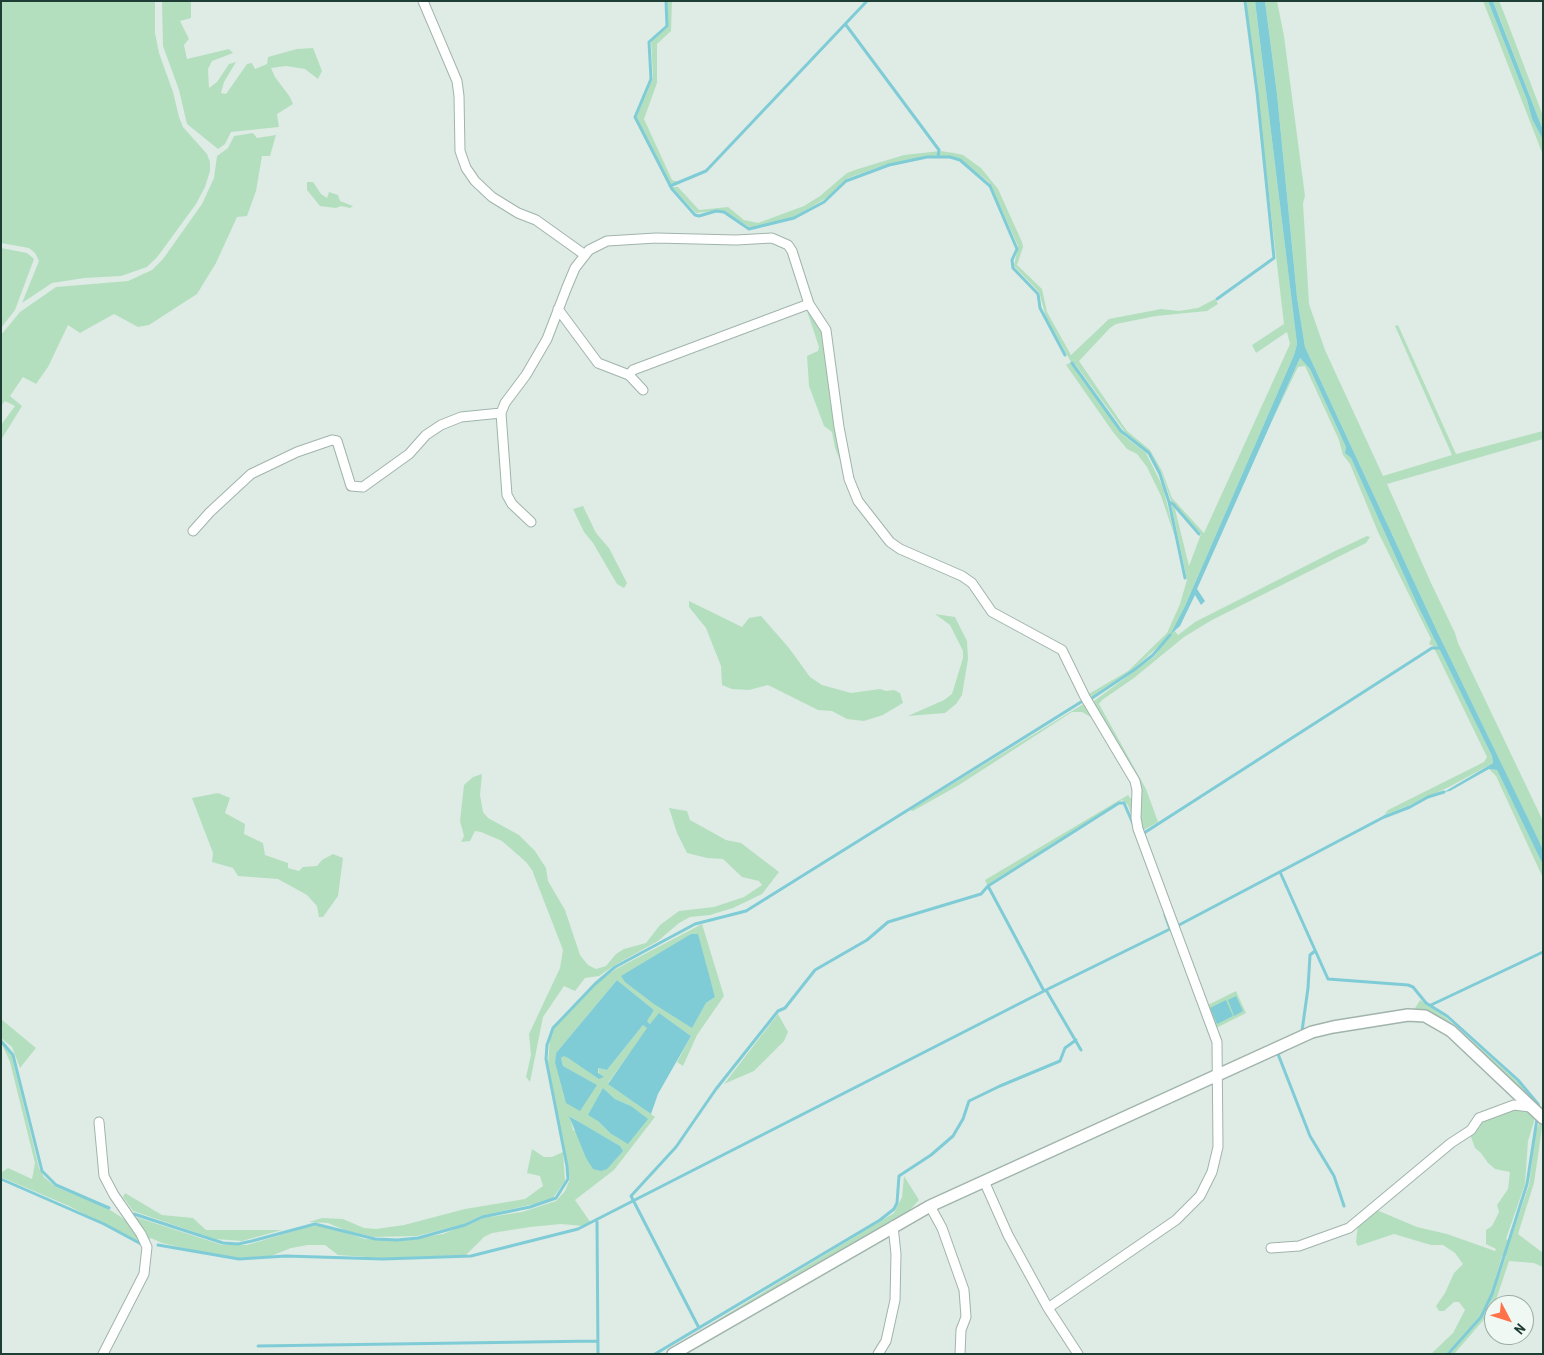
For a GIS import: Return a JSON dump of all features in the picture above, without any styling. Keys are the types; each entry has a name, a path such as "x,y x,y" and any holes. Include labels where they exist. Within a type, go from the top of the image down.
{"street":[{"path":"423,1 457,80 460,151 466,168 474,181 492,197 518,213 536,220 585,255"},
{"path":"531,522 512,504 507,495 501,413 505,403 526,375 547,339 572,274 589,250 607,241 656,238 736,240 772,238 782,241 792,251 809,304 826,330 839,427 850,478 858,501 890,542 900,549 967,580 976,588 992,612 1062,650 1085,697 1135,781 1138,828 1217,1042 1218,1147 1212,1172 1200,1196 1176,1220 1048,1308"},
{"path":"628,375 633,370 809,304"},
{"path":"558,309 598,363 628,375 643,390"},
{"path":"193,531 247,477 297,452 332,440 337,441 351,486 363,487 409,454 426,435 441,425 461,417 501,413"},
{"path":"673,1354 930,1206 1312,1032 1333,1026 1408,1014 1425,1016 1451,1030 1543,1118"},
{"path":"1271,1248 1299,1246 1349,1228 1451,1143 1471,1130 1479,1118 1514,1105 1530,1107"},
{"path":"99,1122 104,1176 114,1195 141,1234 147,1247 147,1261 144,1274 134,1298 103,1354"},
{"path":"984,1182 1008,1235 1048,1308 1078,1354"},
{"path":"930,1206 942,1228 964,1290 966,1317 961,1330 960,1354"},
{"path":"878,1354 886,1341 895,1300 896,1254 893,1226"}],"green space":[{"path":"1,1 155,1 155,33 159,53 173,92 179,117 183,127 207,154 210,162 210,171 205,187 196,204 158,256 147,267 121,276 84,278 52,283 22,303 39,261 35,253 29,248 1,243"},
{"path":"162,1 191,1 191,18 180,21 189,39 184,45 187,59 229,49 233,53 212,61 208,69 209,88 217,82 229,64 236,62 224,82 221,93 226,94 247,64 252,63 255,69 267,64 268,57 297,49 313,48 322,71 318,79 305,69 286,66 271,68 293,104 277,114 279,127 231,132 225,144 218,149 187,124 179,90 163,46"},
{"path":"667,1 672,1 671,31 657,44 657,83 644,119 672,180 678,182 670,184 636,117 653,78 651,40 668,27"},
{"path":"1246,1 1255,1 1297,344 1294,355 1185,606 1171,634 1175,631 1178,635 1195,622 1333,552 1367,536 1370,537 1366,543 1212,620 1184,637 1134,678 1102,700 1099,704 1146,789 1158,822 1144,830 1139,818 1139,798 1142,789 1093,704 1094,701 1155,656 1166,640 1133,669 1092,696 1087,695 1128,671 1167,633 1180,604 1187,580 1171,504 1175,509 1189,566 1201,534 1171,501 1162,474 1149,452 1125,432 1072,362 1124,436 1146,453 1163,487 1175,537 1161,496 1147,467 1137,454 1127,449 1113,432 1066,365 1071,362 1046,317 1039,292 1014,266 1018,246 989,182 958,158 927,156 885,165 848,178 828,197 794,217 751,228 721,210 696,213 672,187 678,187 699,210 728,207 744,220 758,223 804,206 820,196 847,173 858,169 904,155 940,151 954,153 963,155 981,168 998,189 1022,242 1023,247 1017,265 1042,289 1047,312 1071,355 1109,319 1161,309 1179,311 1198,308 1215,299 1218,304 1207,311 1156,316 1116,324 1079,361 1127,431 1150,450 1162,471 1172,498 1204,533 1290,344 1287,332 1256,353 1252,345 1284,324"},
{"path":"1265,1 1277,1 1284,36 1305,196 1303,203 1309,304 1325,350 1383,476 1452,455 1395,326 1398,325 1456,454 1543,431 1543,439 1387,484 1458,643 1543,821 1543,850 1437,631 1305,347 1297,297 1277,94"},
{"path":"1483,1 1488,1 1527,100 1532,119 1543,140 1543,155"},
{"path":"1493,1 1499,1 1504,13 1543,116 1543,130"},
{"path":"253,133 257,138 276,135 270,156 262,156 256,191 247,216 237,217 216,263 197,294 149,325 138,327 114,314 80,333 68,325 48,367 36,384 23,377 10,396 22,406 1,440 1,425 15,406 5,401 1,406 1,335 20,312 56,287 128,281 152,270 163,259 202,204 214,178 217,156 228,148 234,136"},
{"path":"307,182 313,182 321,194 327,198 329,192 338,195 340,201 353,206 350,208 341,206 336,208 320,206 307,190"},
{"path":"1,248 27,253 34,259 15,310 1,328"},
{"path":"806,308 823,332 844,470 835,448 832,432 824,426 809,386 807,356 818,351 819,347"},
{"path":"1300,358 1310,369 1346,447 1345,453 1351,458 1417,604 1492,756 1493,763 1449,787 1384,815 1388,810 1484,762 1487,757 1433,646 1429,644 1431,639 1378,532 1350,464 1343,455 1339,440 1305,366 1298,367 1272,421"},
{"path":"583,506 596,533 609,548 627,583 624,588 617,584 593,543 584,532 573,509"},
{"path":"689,601 742,627 749,618 761,616 789,648 810,677 822,685 851,693 880,689 886,691 894,690 900,693 903,703 883,715 864,721 847,719 832,711 818,710 768,685 749,690 732,689 722,685 721,666 706,628 689,607"},
{"path":"935,614 955,617 967,641 968,659 962,695 956,704 945,713 908,716 944,700 952,694 963,658 963,651 950,625"},
{"path":"1085,703 1096,720 1082,712 1072,712 959,785 913,811 910,810"},
{"path":"1489,769 1497,770 1543,865 1543,878 1496,776"},
{"path":"482,774 480,795 483,812 488,818 519,835 535,851 546,868 548,881 565,910 580,955 588,965 596,969 606,966 616,954 624,949 646,943 660,925 679,911 714,907 744,897 762,885 759,881 742,877 723,859 707,858 687,853 677,833 669,808 687,811 690,820 726,840 741,843 779,872 762,894 733,908 710,915 690,917 679,923 658,941 599,976 585,978 575,991 564,986 543,1017 530,1082 526,1077 531,1055 529,1034 560,968 563,950 532,870 526,862 502,841 481,832 475,831 470,841 461,842 464,836 460,821 464,785 473,777"},
{"path":"218,793 230,798 225,813 245,824 244,834 263,843 265,855 288,863 288,868 299,871 303,867 317,866 322,860 333,854 343,858 338,896 323,917 319,917 317,906 307,895 278,879 238,876 233,868 212,862 213,853 192,798"},
{"path":"1128,795 1132,798 1134,823 1128,805 1122,800 987,885 985,880"},
{"path":"702,924 724,996 697,1035 683,1066 677,1062 691,1036 660,1014 651,1024 646,1021 654,1010 617,980 556,1053 555,1062 597,1085 563,1066 561,1058 564,1055 600,1079 598,1068 607,1070 643,1025 648,1028 608,1083 655,1117 614,1170 575,1200 591,1223 583,1226 561,1224 492,1233 484,1237 466,1255 382,1258 338,1255 325,1245 308,1245 291,1248 271,1256 239,1258 217,1256 162,1243 151,1238 149,1240 133,1216 222,1245 247,1245 308,1227 322,1225 365,1239 399,1241 443,1234 483,1218 522,1212 556,1201 565,1191 570,1179 548,1063 550,1038 555,1027 596,984 616,969","holes":["691,934 705,964 715,997 706,1003 692,1027 672,947","603,1088 615,1099 631,1106 610,1133 598,1121","570,1116 620,1146 573,1130"]},
{"path":"1236,991 1246,1013 1216,1028 1208,1005"},
{"path":"1420,1000 1445,1017 1497,1063 1519,1083 1539,1107 1493,1067 1414,1010"},
{"path":"778,1014 788,1032 784,1041 754,1071 724,1084"},
{"path":"1,1019 36,1048 20,1068 12,1047 1,1038"},
{"path":"1,1042 12,1056 39,1168 44,1177 56,1187 107,1208 127,1221 141,1243 69,1206 1,1177 1,1173 8,1168 32,1179 35,1163 10,1062"},
{"path":"1522,1108 1535,1118 1528,1141 1525,1184 1506,1239 1510,1241 1529,1185 1536,1131 1540,1121 1543,1121 1534,1183 1518,1234 1543,1253 1543,1267 1534,1263 1509,1261 1498,1295 1492,1295 1506,1256 1502,1256 1491,1293 1490,1295 1484,1295 1484,1308 1480,1316 1446,1354 1431,1354 1453,1333 1465,1310 1459,1302 1454,1302 1444,1311 1439,1311 1436,1306 1445,1293 1454,1273 1463,1264 1455,1253 1443,1245 1431,1245 1394,1234 1358,1246 1356,1242 1358,1224 1374,1212 1379,1211 1417,1227 1447,1234 1495,1251 1496,1249 1486,1244 1486,1230 1492,1226 1499,1212 1497,1205 1508,1189 1510,1172 1495,1169 1488,1163 1475,1148 1470,1134 1480,1119 1508,1109"},
{"path":"532,1149 544,1157 552,1157 563,1152 565,1181 553,1198 543,1202 481,1216 464,1224 417,1236 374,1237 347,1231 328,1223 309,1222 322,1218 343,1219 364,1228 376,1229 404,1225 465,1209 525,1199 543,1186 540,1176 527,1173"},
{"path":"904,1176 919,1200 910,1210 701,1330 894,1213 902,1197"},
{"path":"125,1193 162,1215 193,1218 206,1230 282,1230 242,1241 215,1239 133,1211 123,1197"},
{"path":"1484,1313 1484,1319 1454,1354 1449,1354"}],"water":[{"path":"1255,1 1265,1 1277,94 1297,297 1305,347 1437,631 1538,839 1543,850 1543,865 1497,770 1489,769 1450,791 1444,792 1493,763 1492,756 1417,604 1351,458 1345,453 1346,447 1310,369 1300,358 1197,589 1205,601 1201,605 1195,595 1180,626 1170,635 1185,606 1294,355 1297,344"},
{"path":"1488,1 1493,1 1543,130 1543,140 1532,119 1527,100"},
{"path":"691,934 698,934 715,997 706,1003 692,1028 654,1004 625,982 621,976"},
{"path":"617,980 654,1010 647,1021 650,1024 659,1013 691,1036 658,1094 651,1114 608,1084 647,1028 643,1025 607,1070 598,1068 598,1073 604,1077 599,1079 568,1058 564,1056 561,1058 563,1066 597,1085 580,1111 566,1103 555,1062 556,1053"},
{"path":"1236,996 1243,1011 1234,1016 1228,1000"},
{"path":"1226,1000 1233,1016 1217,1024 1210,1008"},
{"path":"603,1088 615,1099 631,1106 648,1119 628,1144 610,1133 598,1121 588,1115"},
{"path":"569,1116 620,1146 623,1151 607,1169 601,1171 593,1169 586,1158"}],"waterway":[{"path":"666,1 667,26 649,42 651,79 635,117 672,189 695,215 699,216 716,211 724,212 749,229 794,218 824,202 846,181 889,165 927,157 950,157 960,160 990,186 1017,249 1012,260 1013,268 1038,294 1040,308 1065,355"},
{"path":"670,186 706,171 867,1"},
{"path":"1217,299 1274,258 1257,92 1245,1"},
{"path":"846,25 939,150 938,157"},
{"path":"1072,363 1121,431 1149,453 1160,474 1169,502 1185,578"},
{"path":"1169,502 1173,504 1199,534"},
{"path":"1092,698 1153,655 1170,635"},
{"path":"1144,833 1432,648 1439,648"},
{"path":"134,1214 223,1243 238,1244 315,1224 375,1239 397,1240 418,1238 465,1225 482,1217 530,1207 556,1198 568,1179 546,1059 547,1045 553,1028 595,984 615,967 695,924 746,911 1081,702"},
{"path":"1179,925 1384,817 1410,807 1428,797 1444,792"},
{"path":"699,1328 631,1196 676,1147 716,1089 778,1011 785,1008 815,970 867,940 888,922 981,894 988,886 1119,803 1124,803 1134,826"},
{"path":"1280,872 1328,979 1408,985 1413,987 1426,1003 1447,1016 1518,1080 1538,1104 1540,1111"},
{"path":"988,886 1044,991"},
{"path":"158,1245 239,1259 286,1256 383,1259 471,1256 578,1229 1046,990 1170,929 1165,915"},
{"path":"1302,1031 1310,955 1315,951"},
{"path":"1431,1005 1543,952"},
{"path":"1046,990 1081,1050"},
{"path":"655,1354 880,1220 894,1209 897,1203 899,1176 931,1155 953,1136 963,1119 969,1101 1060,1061 1065,1048 1076,1040"},
{"path":"1,1041 13,1055 42,1171 56,1185 109,1208"},
{"path":"1287,1049 1278,1054 1310,1136 1334,1176 1344,1206"},
{"path":"1448,1354 1481,1317 1492,1294 1527,1184 1537,1119"},
{"path":"1,1179 104,1224 143,1245"},
{"path":"597,1222 598,1354"},
{"path":"258,1346 597,1341"}]}
